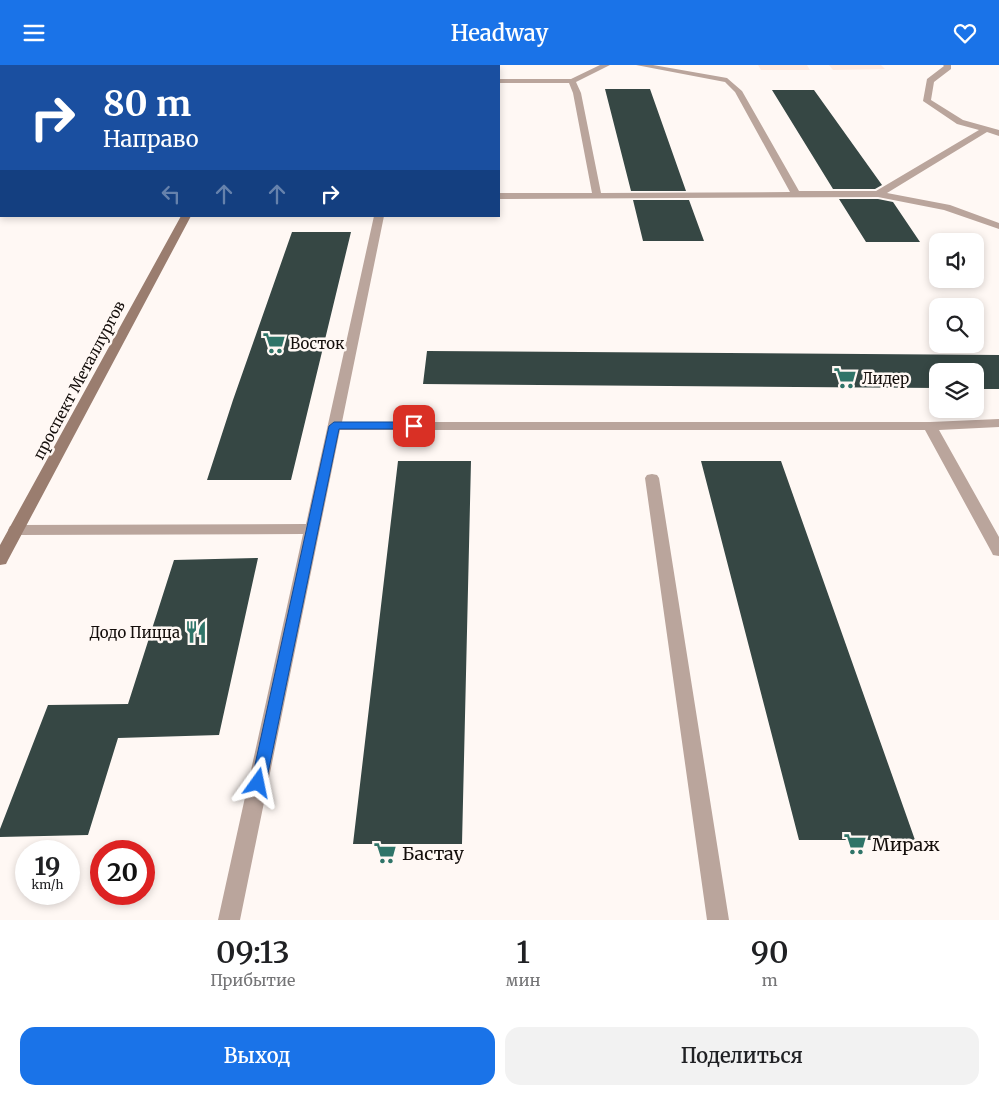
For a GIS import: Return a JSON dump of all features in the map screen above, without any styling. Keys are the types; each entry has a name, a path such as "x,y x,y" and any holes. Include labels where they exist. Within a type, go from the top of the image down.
{"main road":[{"name":"проспект Металлургов","path":"0,560 185,217"}],"lane":[{"path":"500,81 572,81 606,65"},
{"path":"640,65 727,79 738,91 796,194"},
{"path":"947,65 948,67 930,81 927,101 960,122 999,133"},
{"path":"572,81 577,93 598,195"},
{"path":"878,194 985,130"},
{"path":"500,195 878,194 946,207 999,226"},
{"path":"229,920 379,217"},
{"path":"334,426 930,426 999,423"},
{"path":"930,426 999,551"},
{"path":"652,478 718,920"},
{"path":"16,530 312,529"}],"shaded area":[{"path":"758,65 807,65 810,70 761,70"},
{"path":"829,65 881,65 885,69 833,70"}],"building":[{"path":"605,89 650,89 686,191 631,191"},
{"path":"772,90 814,90 882,185 875,189 833,189"},
{"path":"839,199 878,199 893,202 920,242 866,242"},
{"path":"633,200 689,200 704,241 643,241"},
{"path":"292,232 351,232 291,480 207,480 233,400"},
{"path":"427,351 999,355 999,389 984,389 984,363 929,363 929,388 423,384"},
{"path":"398,461 471,461 462,844 353,844"},
{"path":"701,461 781,461 915,840 799,840"},
{"name":"Додо Пицца","path":"258,558 219,735 118,738 88,835 0,837 0,829 48,705 128,704 174,560"}],"place":[{"name":"Восток","path":"274,343"},
{"name":"Лидер","path":"845,378"},
{"name":"Додо Пицца","path":"196,632"},
{"name":"Мираж","path":"855,844"},
{"name":"Бастау","path":"385,853"}],"route":[{"path":"258,783 334,426 414,426"}]}
